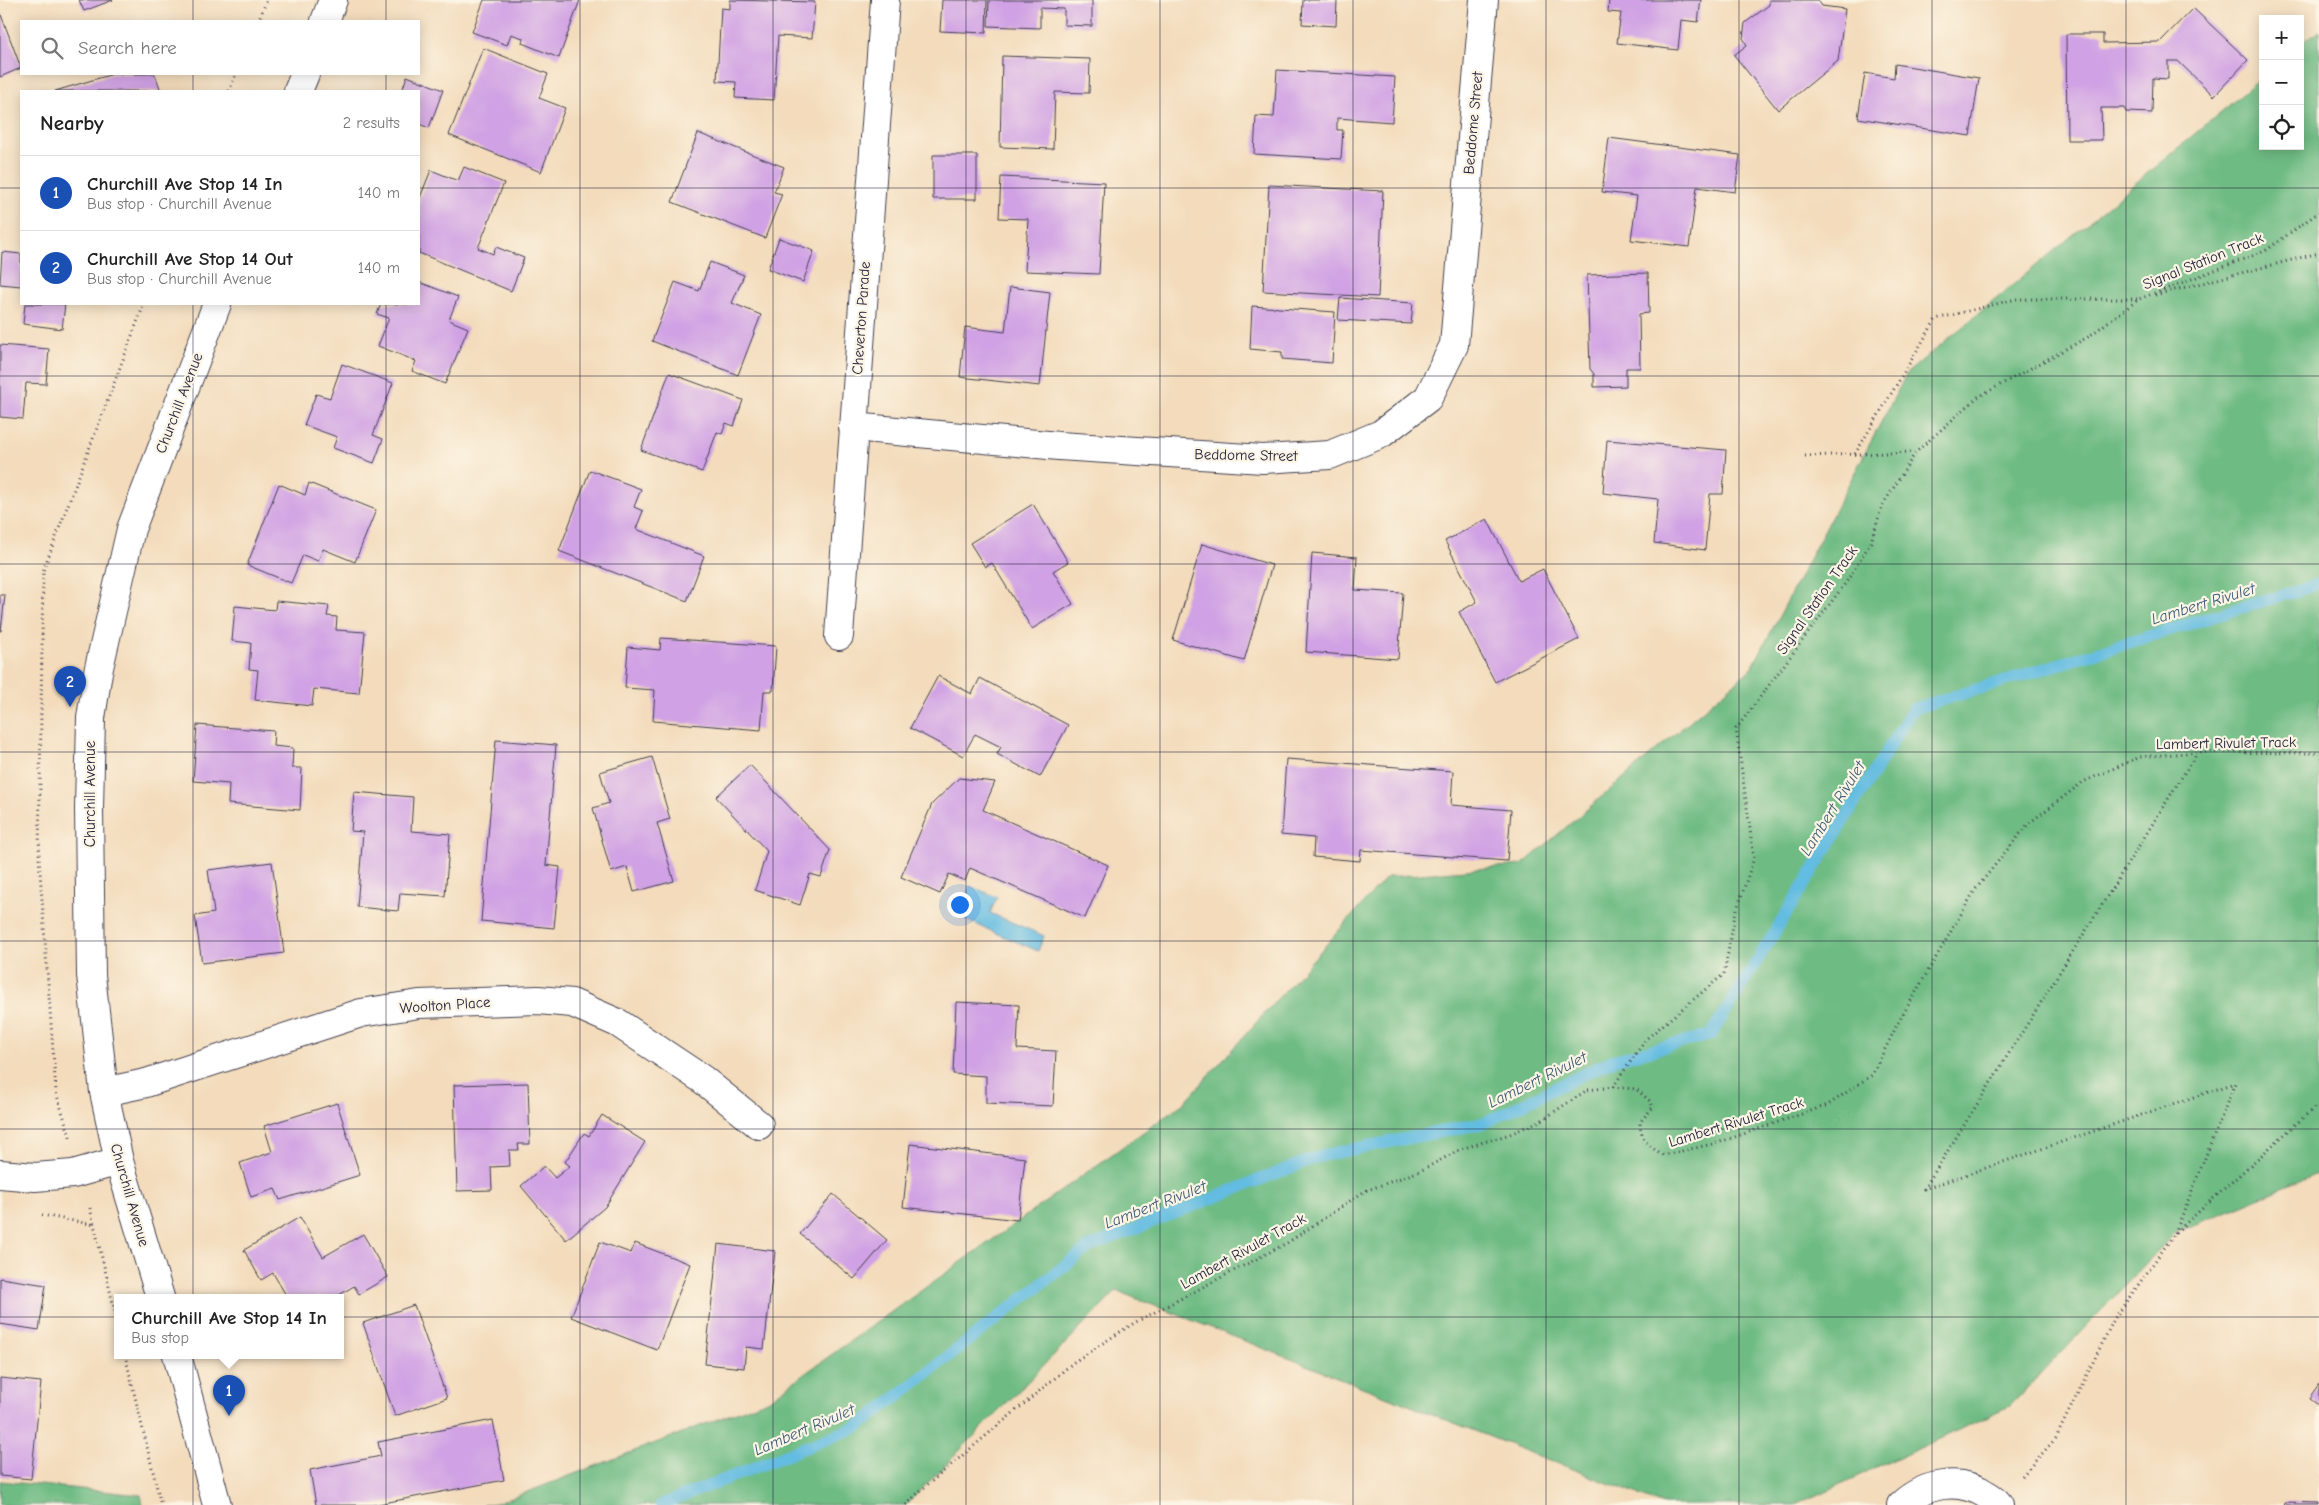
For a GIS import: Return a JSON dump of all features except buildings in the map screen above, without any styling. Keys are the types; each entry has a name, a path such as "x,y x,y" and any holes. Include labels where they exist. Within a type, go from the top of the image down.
{"street":[{"path":"325,20 333,0"},
{"name":"Cheverton Parade","path":"839,636 885,0"},
{"name":"Beddome Street","path":"853,427 1059,446 1263,459 1330,455 1381,434 1428,398 1454,344 1484,0"},
{"path":"298,90 305,75"},
{"name":"Churchill Avenue","path":"159,1294 119,1161 104,1092 91,975 89,809 91,718 98,672 131,529 217,305"},
{"name":"Woolton Place","path":"104,1092 146,1082 361,1014 419,1004 538,1000 572,1003 618,1023 702,1079 759,1125"},
{"path":"0,1174 35,1177 73,1174 119,1161"},
{"path":"178,1359 217,1505"},
{"path":"1901,1505 1928,1489 1950,1484 1964,1484 1980,1490 1998,1503"}],"path":[{"path":"258,20 267,0"},
{"path":"229,90 236,75"},
{"name":"Signal Station Track","path":"1613,1087 1646,1039 1724,974 1735,915 1754,858 1736,729 1847,582 1871,542 1882,506 1916,452 1978,397 2088,338 2139,299 2265,251 2319,212"},
{"path":"1855,454 1936,319 2016,299 2139,299 2319,253"},
{"path":"1805,456 1916,452"},
{"path":"2175,1233 2235,1082 1924,1189 2198,752"},
{"name":"Lambert Rivulet Track","path":"906,1505 920,1491 1074,1362 1134,1323 1287,1243 1364,1190 1420,1171 1461,1149 1510,1134 1542,1120 1587,1090 1613,1087 1636,1089 1651,1102 1653,1107 1640,1122 1640,1132 1648,1146 1664,1156 1717,1143 1828,1105 1872,1076 1898,1023 1974,890 2028,824 2084,782 2140,757 2198,752 2319,753"},
{"path":"1998,1503 2056,1438 2114,1319 2175,1233 2315,1108 2319,1108"},
{"path":"81,1172 114,1308"},
{"path":"38,1214 140,1234"},
{"path":"126,1359 161,1505"}],"green space":[{"path":"2319,30 2319,1173 2175,1233 2010,1406 1795,1505 1664,1505 1117,1291 906,1505 483,1505 501,1502 768,1400 1184,1103 1387,877 1522,865 1752,668 1907,373 2259,80 2259,150 2304,150 2304,42"},
{"path":"0,1481 141,1495 143,1505 0,1505"}],"water":[{"path":"970,886 997,897 990,913 1044,936 1038,951 957,916"}],"waterway":[{"name":"Lambert Rivulet","path":"661,1505 859,1426 1089,1247 1320,1156 1484,1123 1613,1060 1711,1035 1913,709 2319,584"}],"place":[{"name":"Churchill Ave Stop 14 Out","path":"70,707"},
{"name":"Churchill Ave Stop 14 In","path":"229,1416"}]}
